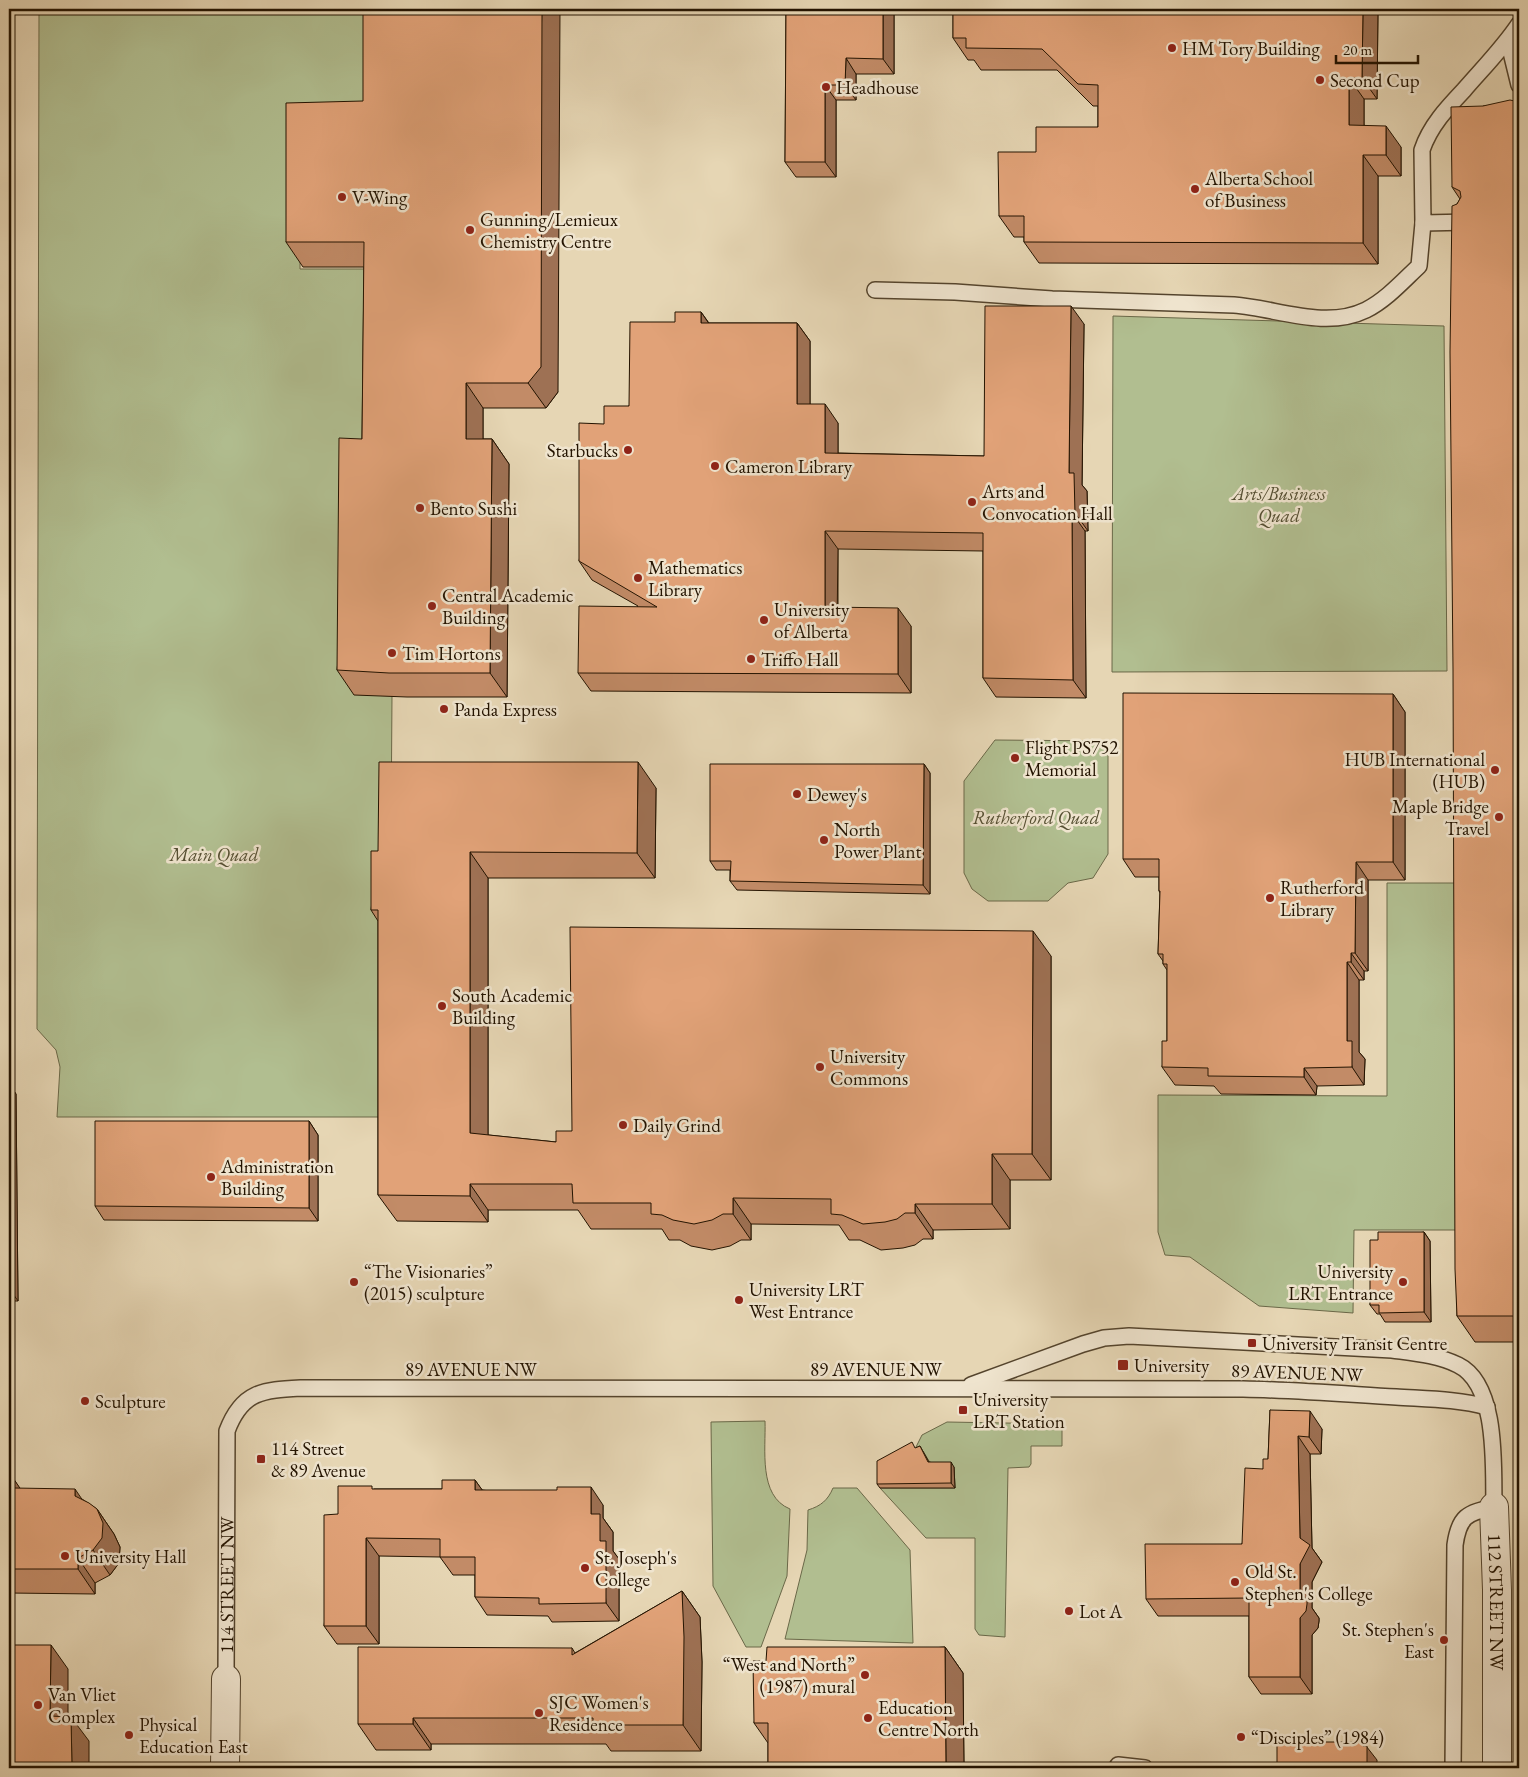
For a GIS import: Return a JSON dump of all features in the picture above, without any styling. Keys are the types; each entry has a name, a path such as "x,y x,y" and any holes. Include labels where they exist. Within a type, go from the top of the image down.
{"street":[{"name":"112 STREET NW","path":"1494,1507 1497,1590 1498,1768"},
{"name":"114 STREET NW","path":"225,1768 226,1678"}],"lane":[{"path":"875,290 971,292 1052,299 1252,306 1300,316 1339,318 1365,311 1381,301 1419,266 1423,223 1422,150 1426,138 1447,109 1508,40 1519,24"},
{"path":"1508,40 1519,85"},
{"path":"1423,223 1470,222"},
{"path":"960,1389 1083,1344 1104,1338 1129,1336 1392,1350 1428,1354 1458,1365 1468,1373 1479,1386 1487,1407"},
{"name":"89 AVENUE NW","path":"240,1407 248,1398 259,1393 279,1389 301,1388 1243,1389 1443,1400 1487,1407"},
{"name":"114 STREET NW","path":"226,1678 227,1431 232,1418 240,1407"},
{"name":"112 STREET NW","path":"1487,1407 1492,1435 1494,1507"},
{"path":"1453,1768 1457,1532 1460,1523 1471,1514 1494,1507"},
{"path":"1118,1765 1145,1768"}],"green space":[{"name":"Main Quad","path":"39,9 379,9 380,120 300,120 300,269 380,269 392,695 389,1117 57,1117 60,1067 56,1050 37,1029"},
{"name":"Arts/Business Quad","path":"1113,316 1444,326 1447,671 1112,672"},
{"name":"Rutherford Quad","path":"995,740 1108,741 1108,854 1093,878 1068,883 1048,901 988,901 972,889 964,873 964,781"},
{"path":"1387,883 1459,883 1461,1230 1354,1230 1353,1313 1259,1306 1190,1257 1165,1255 1158,1232 1158,1095 1387,1096"},
{"path":"765,1421 765,1458 768,1483 780,1503 790,1509 787,1576 761,1647 746,1647 713,1586 711,1422"},
{"path":"947,1422 1062,1424 1062,1446 1031,1446 1031,1464 1029,1467 1008,1468 1005,1637 979,1635 975,1629 975,1538 926,1538 880,1488 955,1488 927,1466 929,1461 923,1451 919,1453 916,1447 922,1435"},
{"path":"833,1488 857,1488 910,1550 913,1643 785,1639 807,1550 808,1510 824,1502"}],"building":[{"path":"363,9 542,9 541,367 528,383 466,383 466,439 492,439 490,673 389,673 337,670 339,438 362,439 364,242 286,242 286,103 363,101"},
{"name":"Headhouse","path":"786,9 883,9 883,59 846,58 845,85 825,85 825,162 785,162"},
{"path":"953,9 1363,9 1362,78 1349,78 1349,125 1386,126 1386,155 1363,155 1363,243 1024,242 1024,216 999,216 998,152 1036,152 1036,127 1098,127 1098,85 1078,84 1042,49 966,48 966,38 953,38"},
{"name":"HUB International (HUB)","path":"1510,100 1519,102 1519,1316 1457,1316 1455,1269 1450,352 1452,206 1457,204 1461,197 1460,191 1452,187 1451,107 1483,106"},
{"path":"985,306 1071,306 1069,473 1074,473 1075,513 1072,513 1073,680 983,678 983,533 825,531 825,607 898,608 898,674 578,673 579,606 657,607 579,561 579,423 604,424 604,406 629,406 630,322 675,322 675,312 701,312 701,323 797,323 797,404 825,404 825,453 984,456"},
{"name":"Rutherford Library","path":"1123,693 1393,694 1393,862 1356,862 1355,953 1351,953 1351,962 1347,962 1347,1041 1352,1041 1352,1067 1304,1068 1304,1077 1208,1076 1208,1068 1162,1067 1162,1041 1167,1041 1167,964 1163,964 1163,954 1158,954 1159,859 1123,859"},
{"path":"379,762 638,762 637,853 470,852 470,1133 556,1142 556,1131 572,1131 570,927 1033,931 1032,1154 992,1154 992,1204 915,1204 915,1213 905,1213 897,1219 885,1222 863,1224 842,1215 831,1214 831,1199 733,1198 733,1214 723,1214 712,1220 694,1224 673,1220 662,1215 651,1214 651,1203 573,1203 572,1184 470,1184 470,1196 378,1195 378,910 371,910 371,851 378,851"},
{"name":"North Power Plant","path":"710,764 924,764 923,885 730,881 731,861 710,861"},
{"path":"9,1106 11,1291 9,1291"},
{"name":"Administration Building","path":"95,1121 309,1121 309,1208 95,1206"},
{"name":"University LRT Entrance","path":"1378,1232 1424,1232 1424,1312 1379,1313 1379,1305 1370,1305 1370,1240 1378,1240"},
{"name":"Old St. Stephen's College","path":"1270,1410 1310,1411 1309,1437 1298,1436 1300,1538 1310,1545 1300,1564 1300,1592 1307,1600 1307,1604 1306,1611 1300,1618 1300,1677 1249,1677 1249,1598 1146,1599 1145,1544 1242,1544 1245,1468 1263,1469 1263,1459 1268,1459"},
{"path":"912,1442 915,1448 920,1446 928,1462 951,1462 951,1483 877,1484 877,1461"},
{"name":"St. Joseph's College","path":"442,1480 475,1480 475,1490 557,1490 557,1487 591,1487 591,1514 600,1514 600,1541 606,1541 606,1603 539,1604 539,1598 475,1597 475,1557 440,1557 440,1539 366,1538 366,1626 324,1626 324,1515 338,1514 338,1486 372,1486 372,1489 442,1489"},
{"path":"9,1484 14,1484 14,1488 75,1489 75,1496 97,1509 103,1523 102,1538 93,1550 78,1558 78,1569 9,1569"},
{"name":"SJC Women's Residence","path":"682,1591 684,1637 683,1725 593,1725 593,1718 413,1718 413,1724 358,1724 358,1647 572,1648 572,1655"},
{"name":"Van Vliet Complex","path":"9,1645 51,1645 50,1716 71,1717 72,1768 9,1768"},
{"name":"Education Centre North","path":"767,1647 945,1647 946,1768 768,1768 768,1723 754,1723 753,1661 766,1661"},
{"path":"1277,1742 1363,1742 1363,1746 1367,1746 1367,1768 1277,1768"}],"place":[{"name":"HM Tory Building","path":"1172,48"},
{"name":"Second Cup","path":"1320,80"},
{"name":"Headhouse","path":"826,87"},
{"name":"Alberta School of Business","path":"1195,189"},
{"name":"V-Wing","path":"342,197"},
{"name":"Gunning/Lemieux Chemistry Centre","path":"470,230"},
{"name":"Starbucks","path":"628,450"},
{"name":"Cameron Library","path":"715,466"},
{"name":"Arts and Convocation Hall","path":"972,502"},
{"name":"Bento Sushi","path":"420,508"},
{"name":"Mathematics Library","path":"638,578"},
{"name":"Central Academic Building","path":"432,606"},
{"name":"University of Alberta","path":"764,620"},
{"name":"Tim Hortons","path":"392,653"},
{"name":"Triffo Hall","path":"751,659"},
{"name":"Panda Express","path":"444,709"},
{"name":"Flight PS752 Memorial","path":"1015,758"},
{"name":"HUB International (HUB)","path":"1495,770"},
{"name":"Dewey's","path":"797,794"},
{"name":"Maple Bridge Travel","path":"1499,817"},
{"name":"North Power Plant","path":"824,840"},
{"name":"Rutherford Library","path":"1270,898"},
{"name":"South Academic Building","path":"442,1006"},
{"name":"University Commons","path":"820,1067"},
{"name":"Daily Grind","path":"623,1125"},
{"name":"Administration Building","path":"211,1177"},
{"name":"“The Visionaries” (2015) sculpture","path":"354,1282"},
{"name":"University LRT Entrance","path":"1403,1282"},
{"name":"University LRT West Entrance","path":"739,1300"},
{"name":"University Transit Centre","path":"1252,1343"},
{"name":"University","path":"1123,1365"},
{"name":"Sculpture","path":"85,1401"},
{"name":"University LRT Station","path":"963,1410"},
{"name":"114 Street & 89 Avenue","path":"261,1459"},
{"name":"University Hall","path":"65,1556"},
{"name":"St. Joseph's College","path":"585,1568"},
{"name":"Old St. Stephen's College","path":"1235,1582"},
{"name":"Lot A","path":"1069,1611"},
{"name":"St. Stephen's East","path":"1444,1640"},
{"name":"“West and North” (1987) mural","path":"865,1675"},
{"name":"Van Vliet Complex","path":"38,1705"},
{"name":"SJC Women's Residence","path":"539,1713"},
{"name":"Education Centre North","path":"868,1718"},
{"name":"Physical Education East","path":"129,1735"},
{"name":"“Disciples” (1984)","path":"1241,1737"}]}
